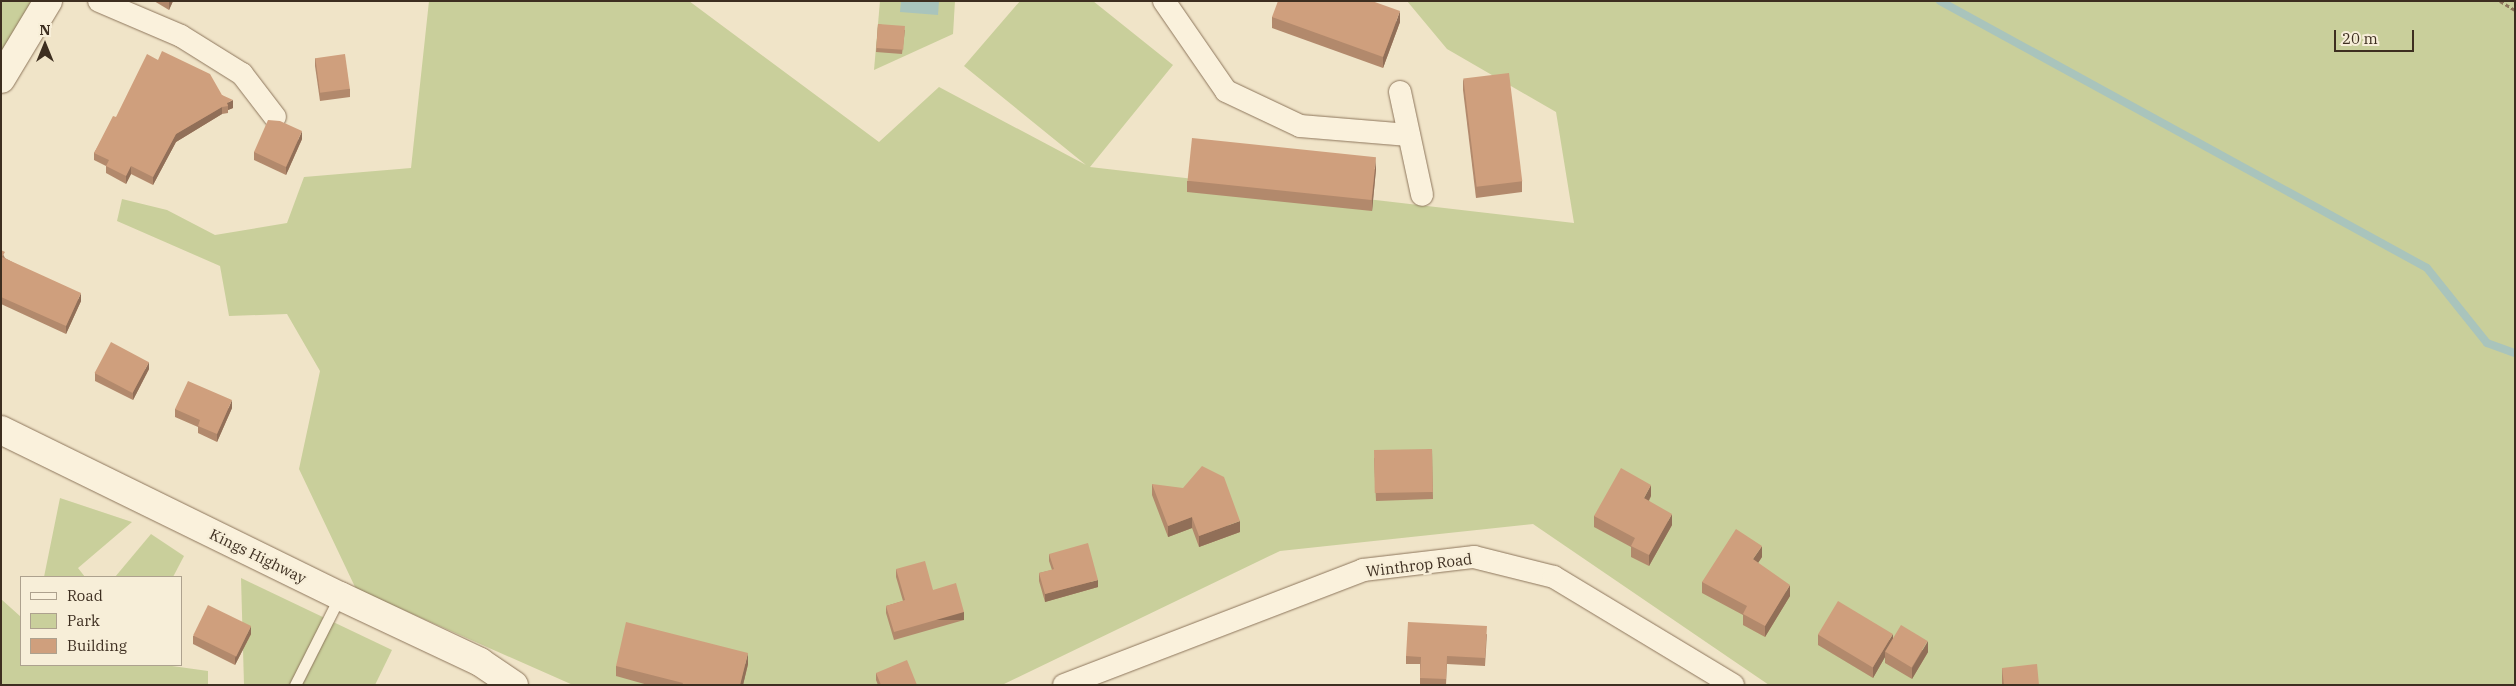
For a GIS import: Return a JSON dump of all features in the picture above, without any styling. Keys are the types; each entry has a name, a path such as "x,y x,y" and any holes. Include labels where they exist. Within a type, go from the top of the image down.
{"street":[{"path":"1,79 48,1"},
{"path":"99,1 181,36 242,74 275,116"},
{"path":"1164,1 1226,91 1300,126 1409,135"},
{"path":"1400,92 1422,195"},
{"name":"Kings Highway","path":"1,430 340,596 480,662 514,685"},
{"name":"Winthrop Road","path":"1064,685 1363,570 1474,556 1554,577 1733,685"}],"lane":[{"path":"296,685 340,596"}],"path":[{"path":"2500,1 2515,10"}],"green space":[{"path":"1,1 32,1 1,52"},
{"path":"429,1 689,1 879,142 939,87 1086,165 964,66 1020,1 1093,1 1173,65 1090,167 1574,223 1556,112 1447,49 1407,1 2515,1 2515,685 1769,685 1533,524 1280,551 1002,685 573,685 356,589 299,469 320,371 287,314 229,316 220,266 117,221 122,199 167,210 215,235 287,223 304,177 411,168"},
{"path":"880,1 955,1 953,34 874,70"},
{"path":"60,498 132,522 78,568 84,576 44,576"},
{"path":"151,534 184,556 174,576 116,576"},
{"path":"241,578 392,650 375,685 244,685"},
{"path":"1,599 20,616 20,666 172,666 208,671 208,685 1,685"}],"water":[{"path":"901,1 939,1 938,15 900,12"}],"building":[{"path":"1278,1 1372,1 1400,11 1383,57 1272,17"},
{"path":"878,24 905,26 903,50 876,48"},
{"path":"162,51 210,74 222,95 233,100 227,103 228,106 222,107 176,134 153,177 131,166 126,176 106,166 109,160 94,153 113,116 116,117 147,54 158,60"},
{"path":"345,54 350,89 320,93 315,58"},
{"path":"1509,73 1522,181 1477,187 1463,79"},
{"path":"268,120 280,121 302,131 286,167 254,152"},
{"path":"1192,138 1376,157 1371,200 1188,181"},
{"path":"1,250 5,252 2,257 81,293 66,326 1,297"},
{"path":"111,342 149,362 133,393 95,373"},
{"path":"188,381 232,400 217,434 198,426 200,420 175,409"},
{"path":"1432,449 1433,492 1375,493 1374,450"},
{"path":"1202,466 1224,477 1240,521 1199,536 1192,517 1168,526 1152,484 1183,488"},
{"path":"1621,468 1651,485 1644,498 1672,514 1649,555 1631,546 1635,538 1594,516"},
{"path":"1736,529 1762,546 1753,559 1790,585 1765,626 1743,614 1747,606 1702,582"},
{"path":"1088,543 1098,580 1045,594 1039,573 1054,569 1049,554"},
{"path":"925,561 933,590 956,583 964,612 894,632 886,606 905,600 896,569"},
{"path":"1838,601 1893,634 1873,667 1818,634"},
{"path":"208,605 251,626 236,657 193,636"},
{"path":"626,622 748,653 740,685 682,685 683,683 616,666"},
{"path":"1408,622 1487,626 1485,658 1447,656 1446,679 1420,678 1421,657 1406,656"},
{"path":"1901,625 1928,641 1912,668 1885,652"},
{"path":"907,660 917,685 881,685 876,673"},
{"path":"2037,664 2039,685 2004,685 2002,668"}],"waterway":[{"path":"1940,1 2427,268 2487,343 2515,353"}]}
